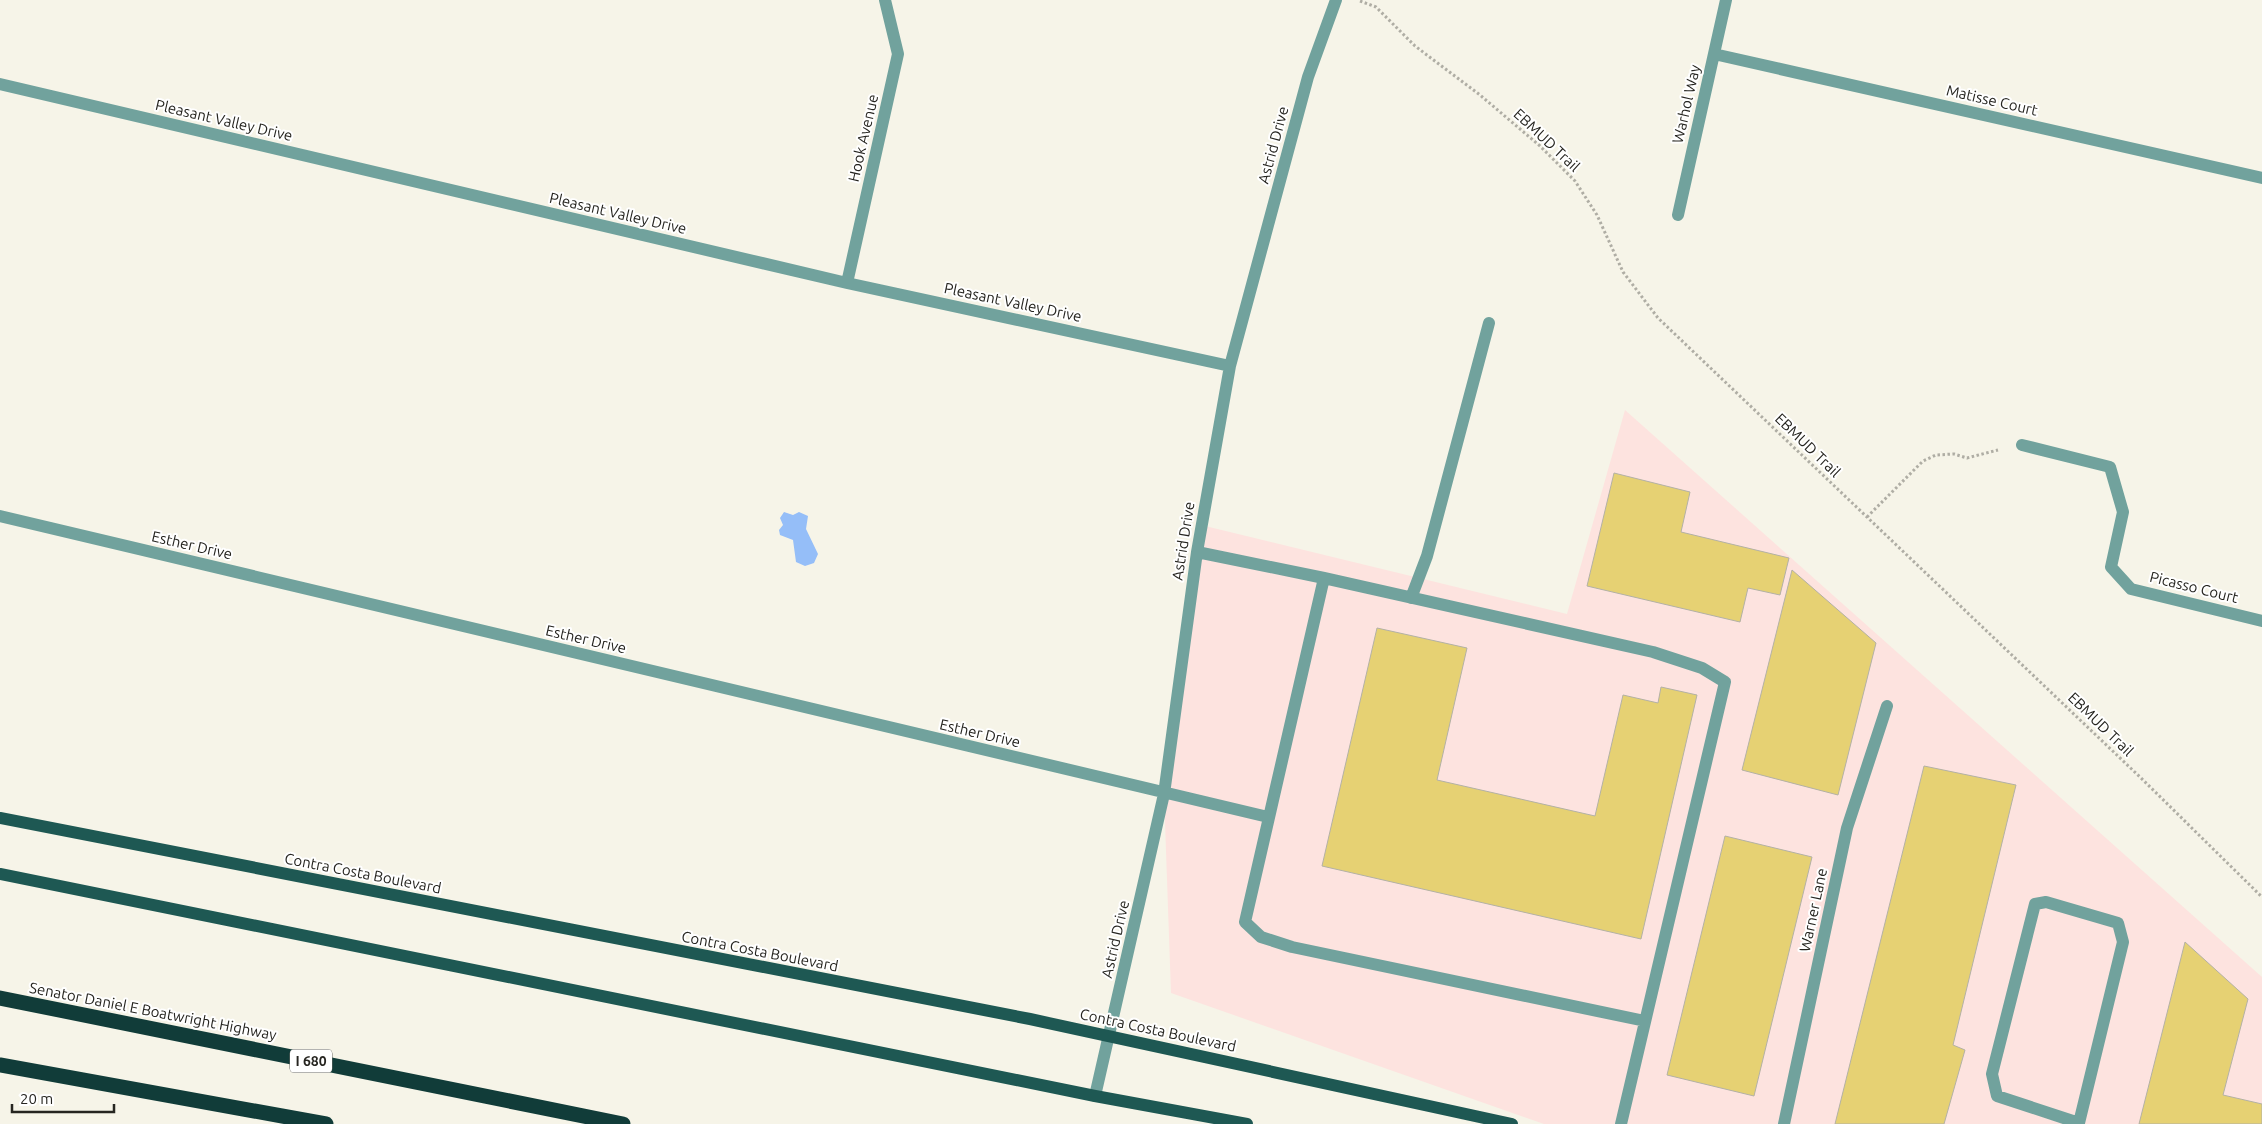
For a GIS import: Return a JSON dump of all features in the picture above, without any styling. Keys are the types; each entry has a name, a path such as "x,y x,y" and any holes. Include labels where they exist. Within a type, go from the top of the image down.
{"highway":[{"name":"Senator Daniel E Boatwright Highway","path":"0,998 623,1124"},
{"path":"0,1065 326,1124"}],"main road":[{"name":"Contra Costa Boulevard","path":"0,818 1110,1036 1512,1124"},
{"path":"0,874 1096,1096 1247,1124"}],"street":[{"name":"Hook Avenue","path":"847,283 898,54 885,0"},
{"name":"Astrid Drive","path":"1096,1096 1164,794 1197,552 1230,366 1308,77 1336,0"},
{"name":"Warhol Way","path":"1678,215 1726,0"},
{"name":"Matisse Court","path":"1714,54 2262,178"},
{"name":"Pleasant Valley Drive","path":"0,84 847,283 1230,366"},
{"path":"1411,598 1427,556 1489,323"},
{"name":"Picasso Court","path":"2022,445 2110,467 2123,512 2111,567 2132,589 2262,621"},
{"name":"Esther Drive","path":"0,516 1164,794 1268,817"},
{"path":"1197,552 1324,578 1654,652 1702,668 1725,682 1621,1124"},
{"path":"1324,578 1245,922 1261,936 1292,947 1645,1021"},
{"name":"Warner Lane","path":"1784,1124 1847,828 1887,706"},
{"path":"2046,902 2118,923 2123,942 2079,1124 1997,1096 1992,1074 2035,904 2046,902"}],"path":[{"name":"EBMUD Trail","path":"1358,0 1376,8 1415,46 1488,102 1540,146 1576,181 1601,223 1623,272 1658,318 2262,897"},
{"path":"1867,517 1923,461 1936,455 1954,454 1967,458 2022,445"}],"shaded area":[{"path":"1625,410 2262,977 2262,1124 1544,1124 1171,993 1164,794 1201,525 1567,614"}],"water":[{"path":"784,512 793,515 799,512 808,516 806,529 818,554 814,563 805,566 796,562 793,540 780,535 779,530 783,525 780,518"}],"building":[{"path":"1614,473 1690,492 1681,532 1789,558 1780,595 1748,588 1740,622 1587,586"},
{"path":"1792,570 1876,643 1838,795 1742,770"},
{"path":"1377,628 1467,648 1437,780 1595,816 1623,695 1658,703 1661,687 1697,695 1641,939 1322,866"},
{"path":"1924,766 2016,785 1953,1045 1965,1050 1944,1124 1835,1124"},
{"path":"1725,836 1812,857 1754,1096 1667,1075"},
{"path":"2185,942 2248,999 2223,1095 2262,1104 2262,1124 2139,1124"}]}
